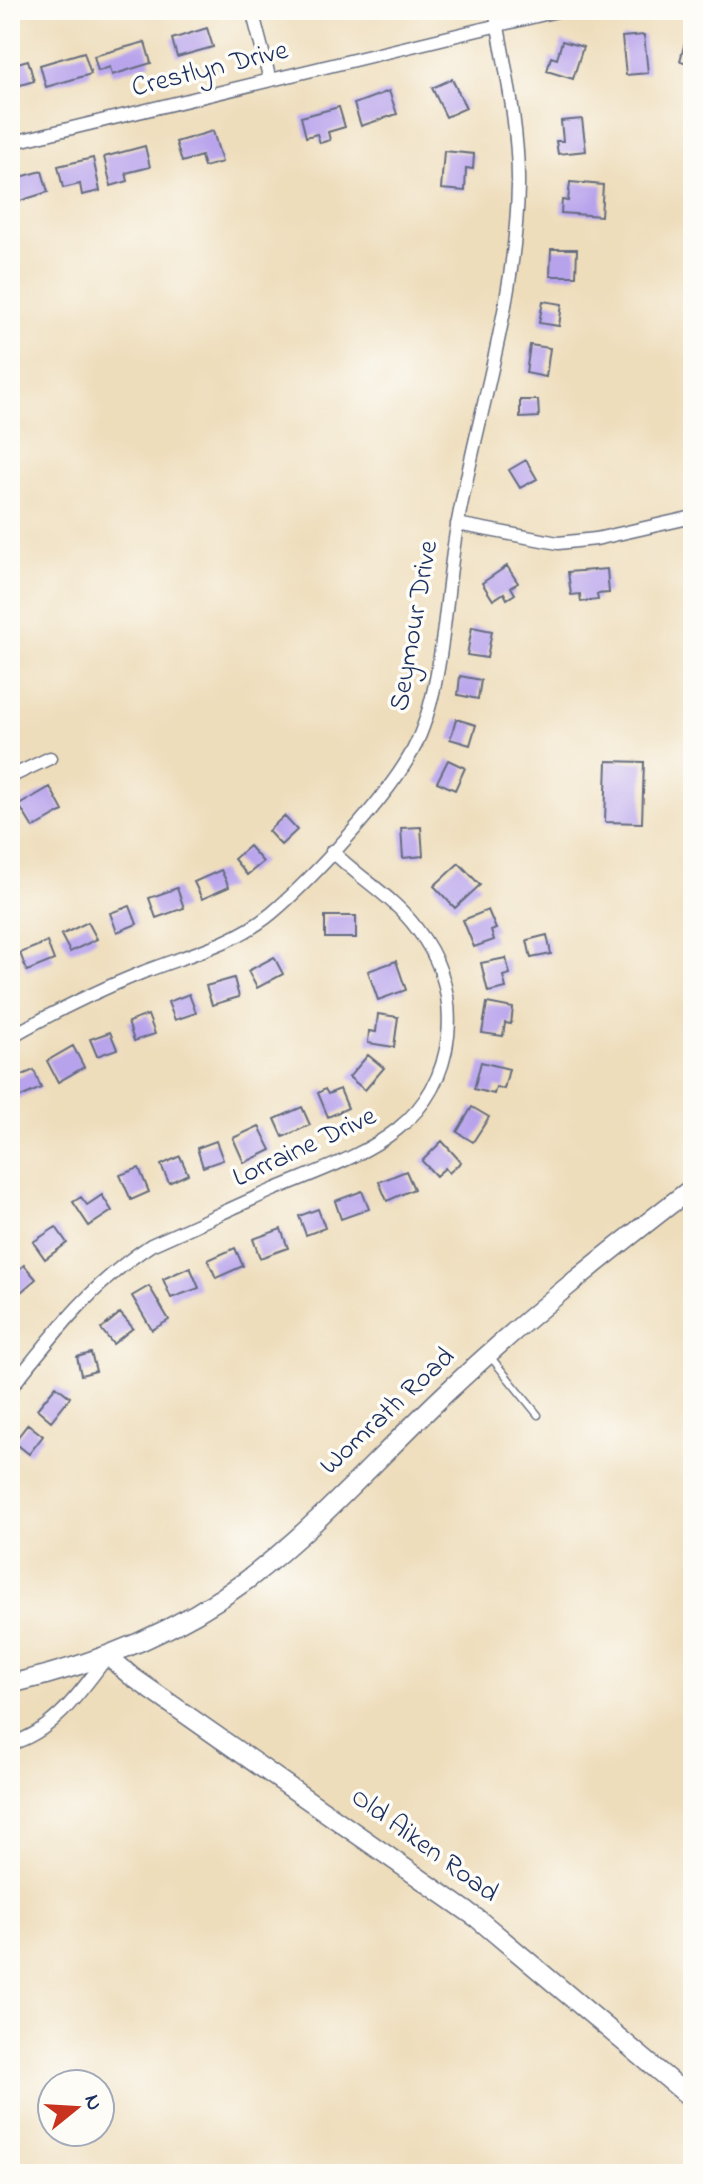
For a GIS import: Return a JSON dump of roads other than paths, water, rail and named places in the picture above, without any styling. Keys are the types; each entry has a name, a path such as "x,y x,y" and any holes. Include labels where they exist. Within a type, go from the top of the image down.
{"street":[{"path":"252,10 270,80"},
{"name":"Seymour Drive","path":"10,1037 139,974 215,946 252,927 286,901 332,851 404,765 421,732 445,624 457,524 502,323 516,211 517,157 495,10"},
{"name":"Crestlyn Drive","path":"10,143 561,10"},
{"path":"457,524 567,543 693,517"},
{"path":"10,777 50,758"},
{"name":"Lorraine Drive","path":"10,1389 86,1296 129,1260 151,1245 374,1147 413,1116 428,1096 445,1057 449,1023 442,970 409,918 332,851"},
{"name":"Womrath Road","path":"10,1684 108,1656 192,1615 246,1581 489,1355 693,1187"},
{"path":"10,1744 49,1724 66,1709 108,1656"},
{"name":"Old Aiken Road","path":"108,1656 131,1676 478,1919 693,2100"}],"lane":[{"path":"489,1355 538,1415"}]}
